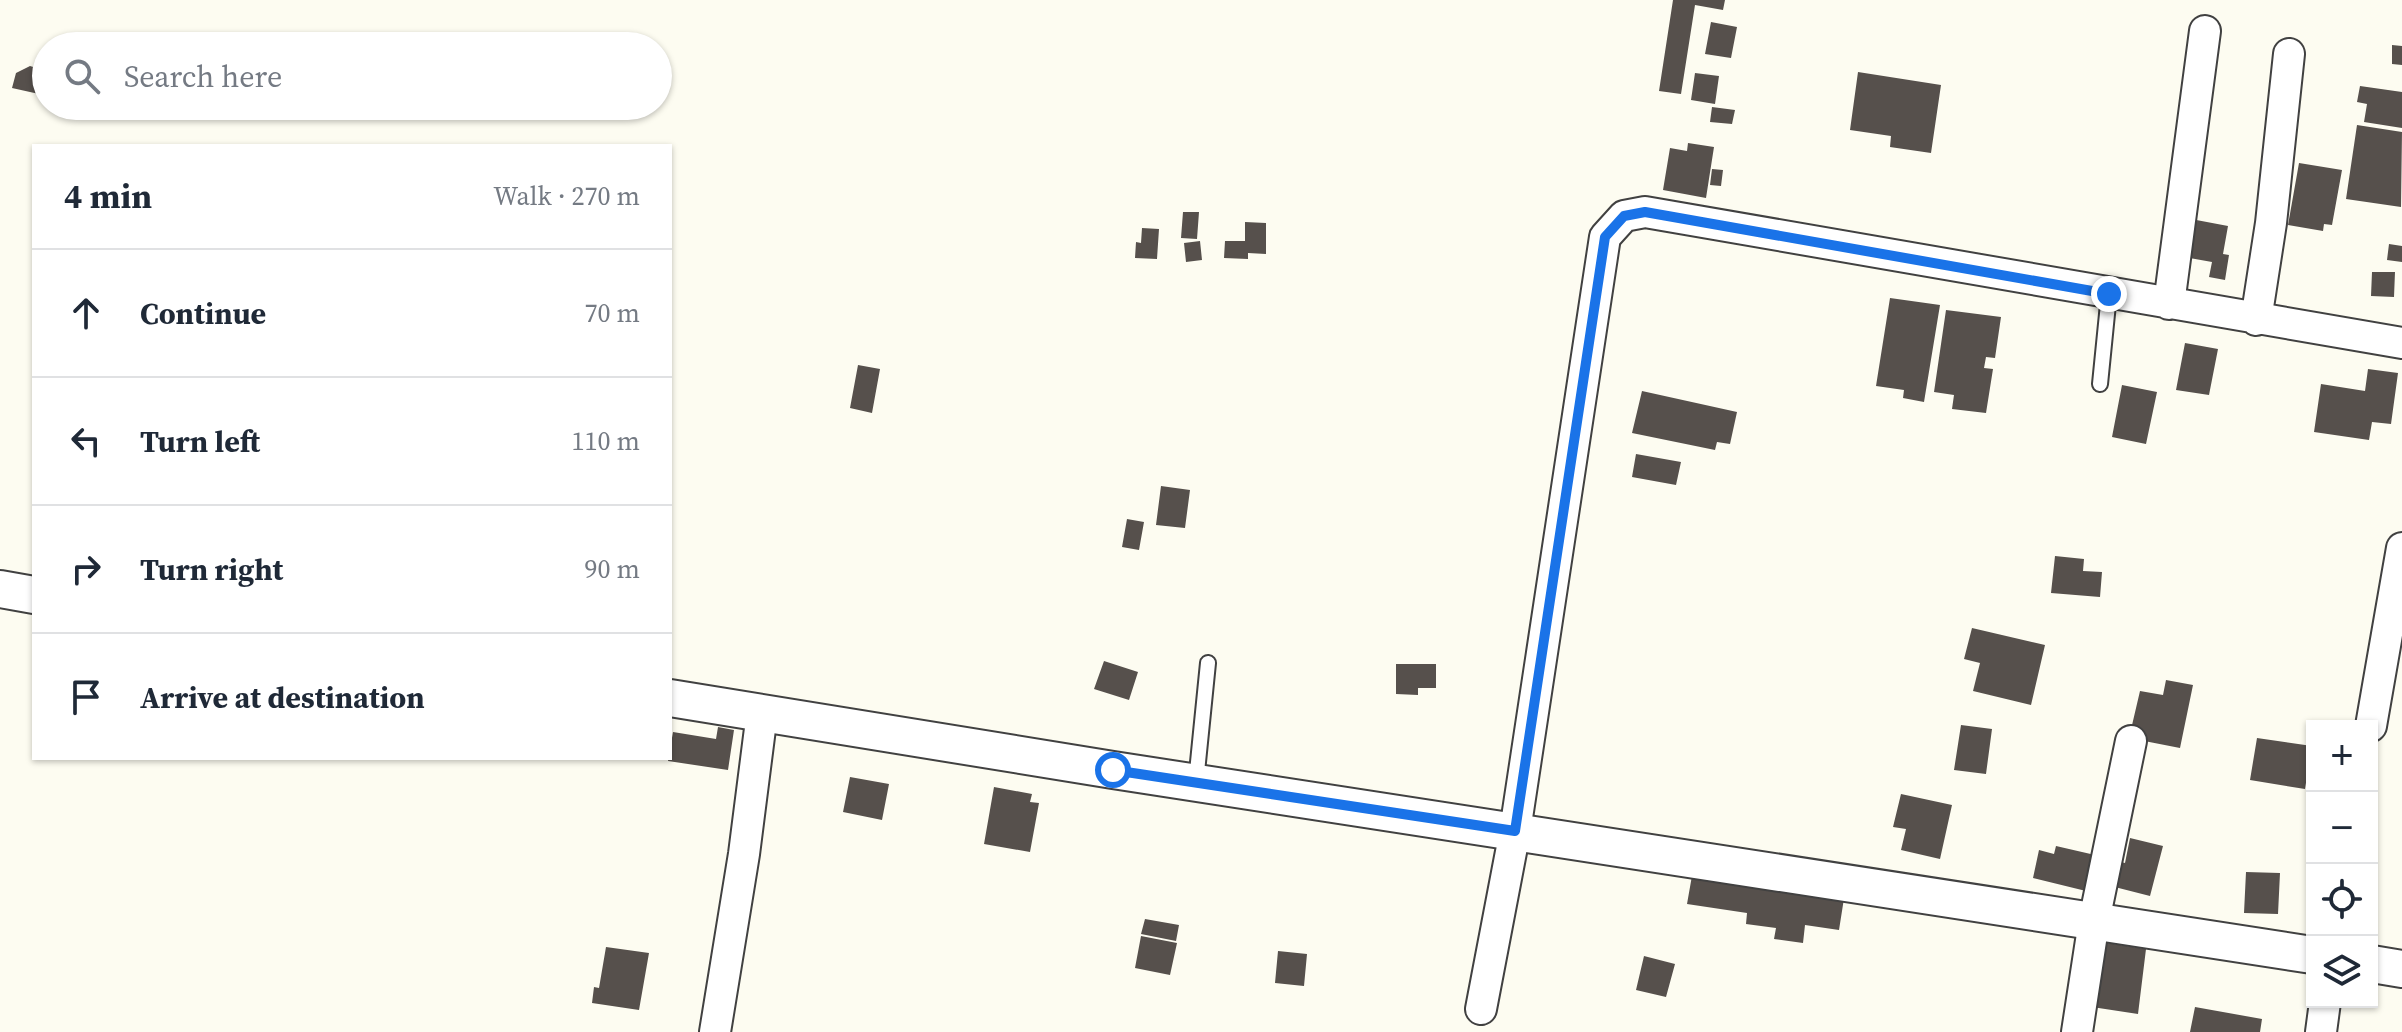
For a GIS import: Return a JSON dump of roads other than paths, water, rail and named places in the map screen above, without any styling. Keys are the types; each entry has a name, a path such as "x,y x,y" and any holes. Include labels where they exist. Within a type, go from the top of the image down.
{"street":[{"path":"2169,304 2205,31"},
{"path":"2256,320 2271,223 2289,54"},
{"path":"1481,1009 1515,831 1605,237 1624,216 1645,212 2402,343"},
{"path":"2372,720 2402,548"},
{"path":"0,589 32,595"},
{"path":"672,698 1196,783 2306,954"},
{"path":"715,1032 744,854 762,713"},
{"path":"2077,1032 2094,921 2131,741"},
{"path":"2378,965 2402,969"},
{"path":"2321,1032 2324,1008"}],"lane":[{"path":"2100,384 2109,294"},
{"path":"1196,783 1208,663"}]}
